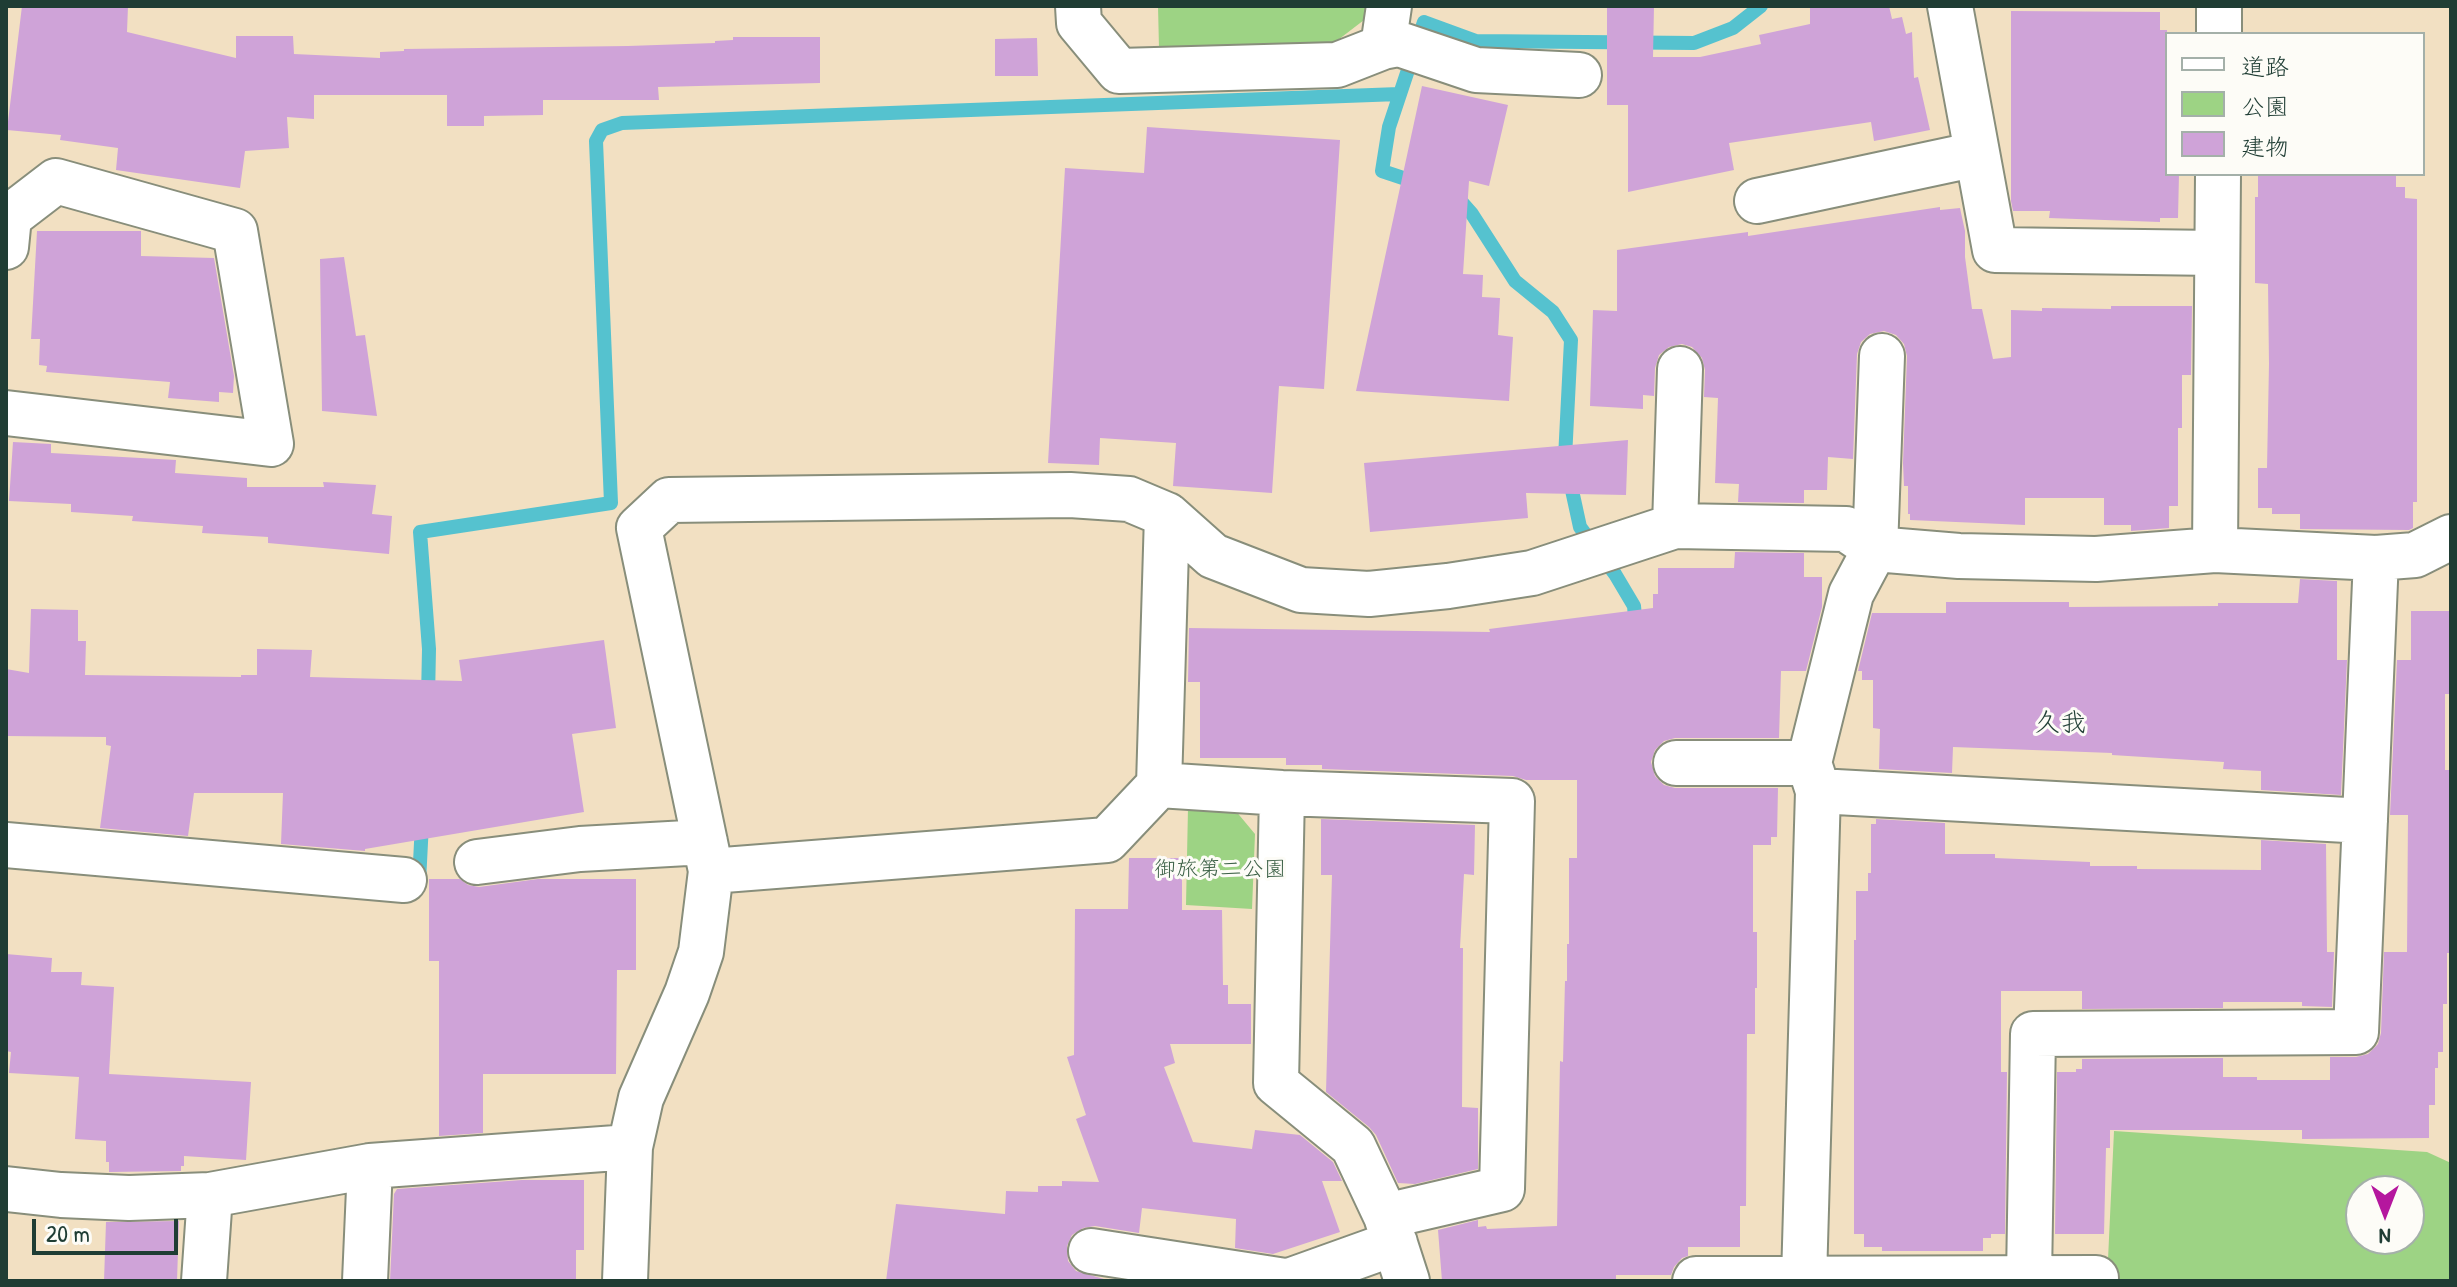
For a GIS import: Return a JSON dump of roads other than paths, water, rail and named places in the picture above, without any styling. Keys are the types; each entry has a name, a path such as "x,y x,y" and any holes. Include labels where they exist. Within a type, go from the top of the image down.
{"street":[{"path":"1078,6 1079,23 1119,71 1337,65 1402,38 1476,70 1579,75"},
{"path":"1950,6 1995,250 2217,253"},
{"path":"2219,6 2219,32"},
{"path":"1757,201 1977,154"},
{"path":"2215,550 2218,176"},
{"path":"6,247 9,217 56,181 235,231 271,444 6,413"},
{"path":"1804,1279 1814,777 1851,594 1875,549 1882,356"},
{"path":"1675,526 1680,369"},
{"path":"625,1281 630,1147 641,1098 687,993 701,952 708,856 639,528 669,500 1070,495 1129,499 1167,515 1213,556 1301,590 1369,594 1532,573 1675,526 1846,529 1875,549 1959,556 2096,559 2215,550 2376,558 2415,555 2451,537"},
{"path":"477,862 580,849 708,856 1107,840 1159,785 1167,515"},
{"path":"2029,1278 2033,1034 2356,1032 2376,558"},
{"path":"1676,763 2365,821"},
{"path":"1091,1251 1287,1281 1396,1247 1502,1189 1512,801 1282,793 1159,785"},
{"path":"1282,793 1276,1083 1353,1146 1396,1247"},
{"path":"6,845 404,880"},
{"path":"6,1189 129,1198 210,1195 370,1166 630,1147"},
{"path":"365,1281 370,1166"},
{"path":"204,1281 210,1195"},
{"path":"1695,1281 2096,1278"}],"waterway":[{"path":"1418,183 1382,171 1389,127 1424,22 1476,41 1694,43 1733,28 1761,6"},
{"path":"428,698 429,649 420,532 611,503 596,141 602,130 622,123 1399,94"},
{"path":"1457,197 1472,214 1515,281 1553,312 1571,340 1565,458 1580,527 1634,606 1636,628"},
{"path":"419,882 422,823"}],"district":[{"name":"久我","path":"2060,724"}],"park label":[{"name":"御旅第二公園","path":"1220,870"}]}
